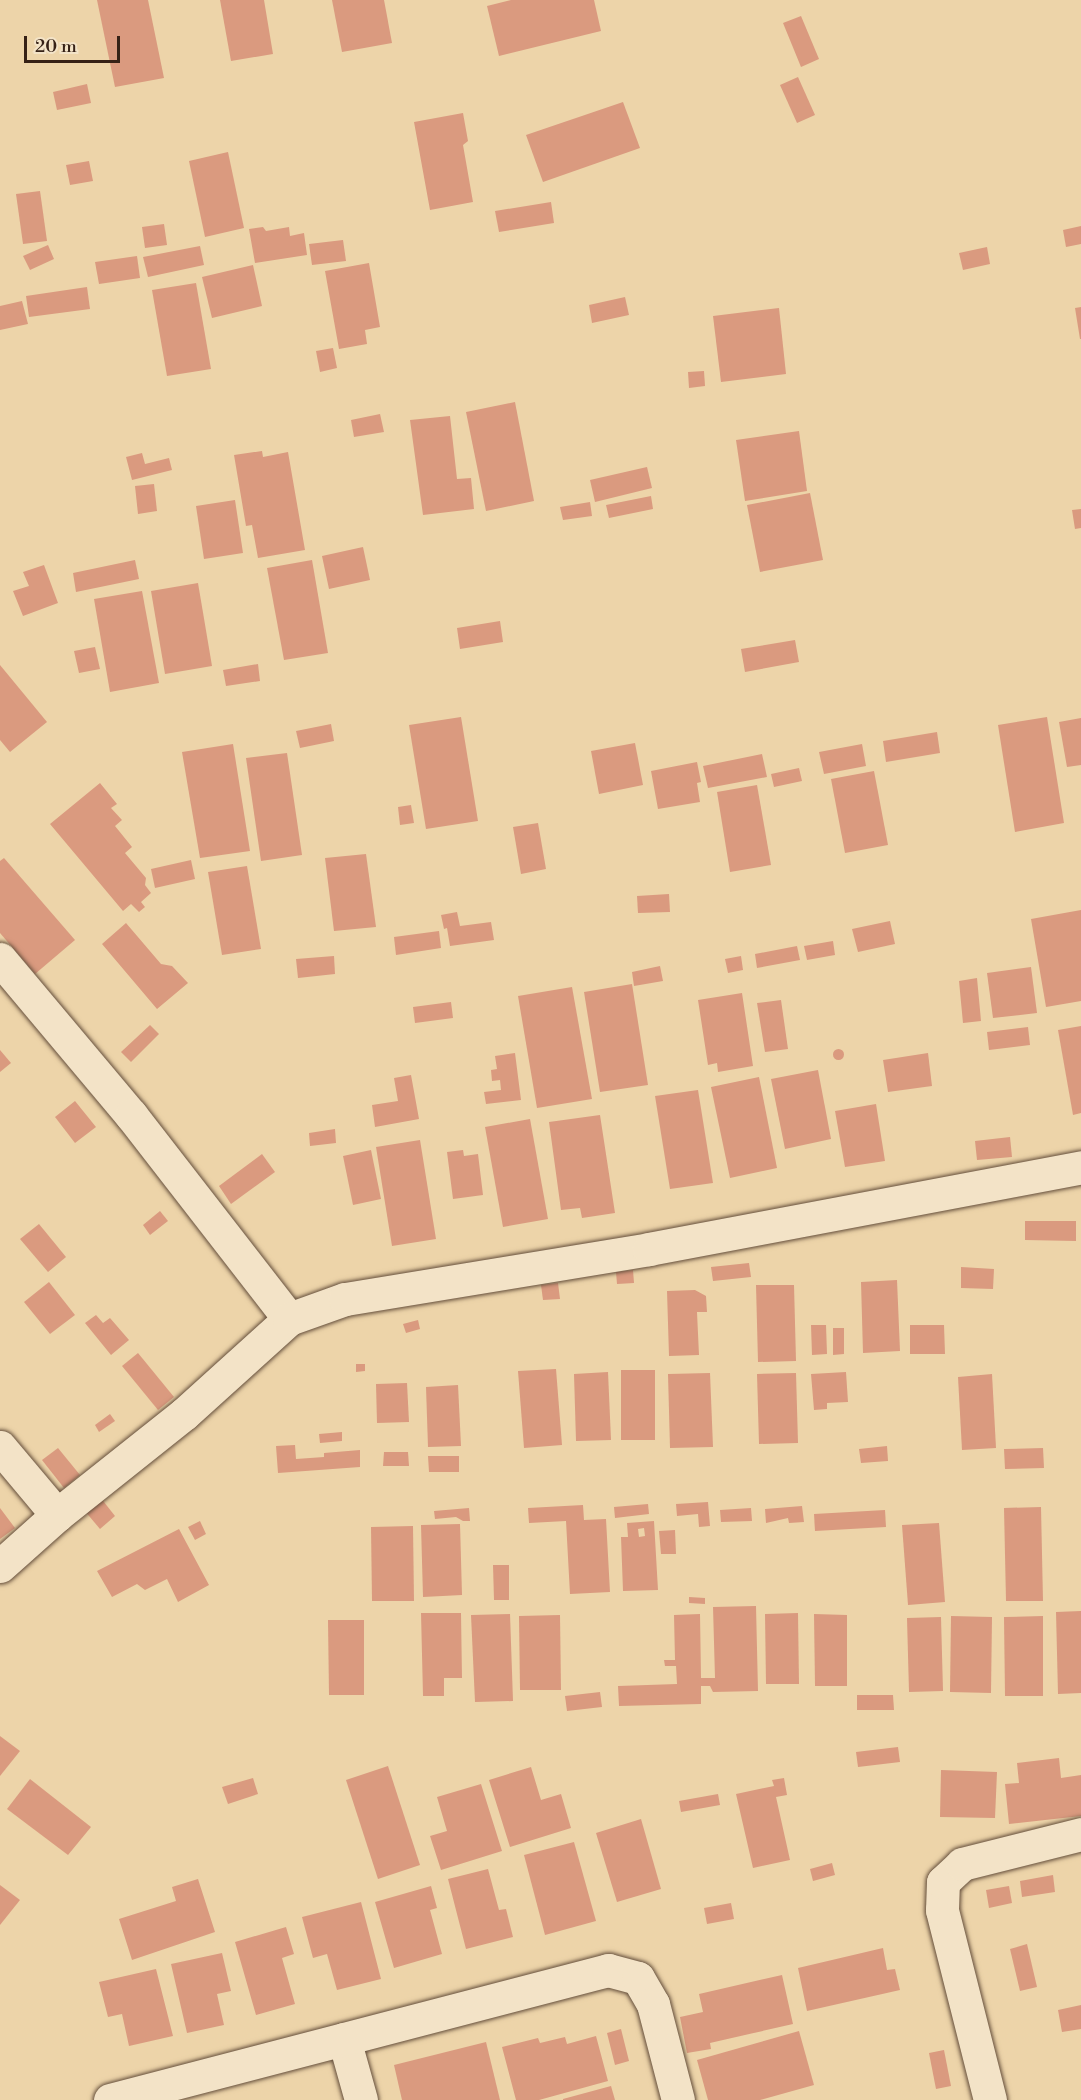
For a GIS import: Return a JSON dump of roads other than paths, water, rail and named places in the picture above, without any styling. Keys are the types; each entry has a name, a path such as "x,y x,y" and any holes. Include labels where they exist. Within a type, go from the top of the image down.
{"street":[{"path":"0,959 131,1115 289,1319"},
{"path":"0,1566 57,1515 184,1414 289,1319 345,1299 649,1249 1081,1167"},
{"path":"0,1447 57,1515"},
{"path":"990,2100 942,1910 943,1882 962,1864 1081,1834"},
{"path":"110,2100 608,1970 638,1978 653,2004 678,2100"},
{"path":"344,2039 361,2100"}]}
